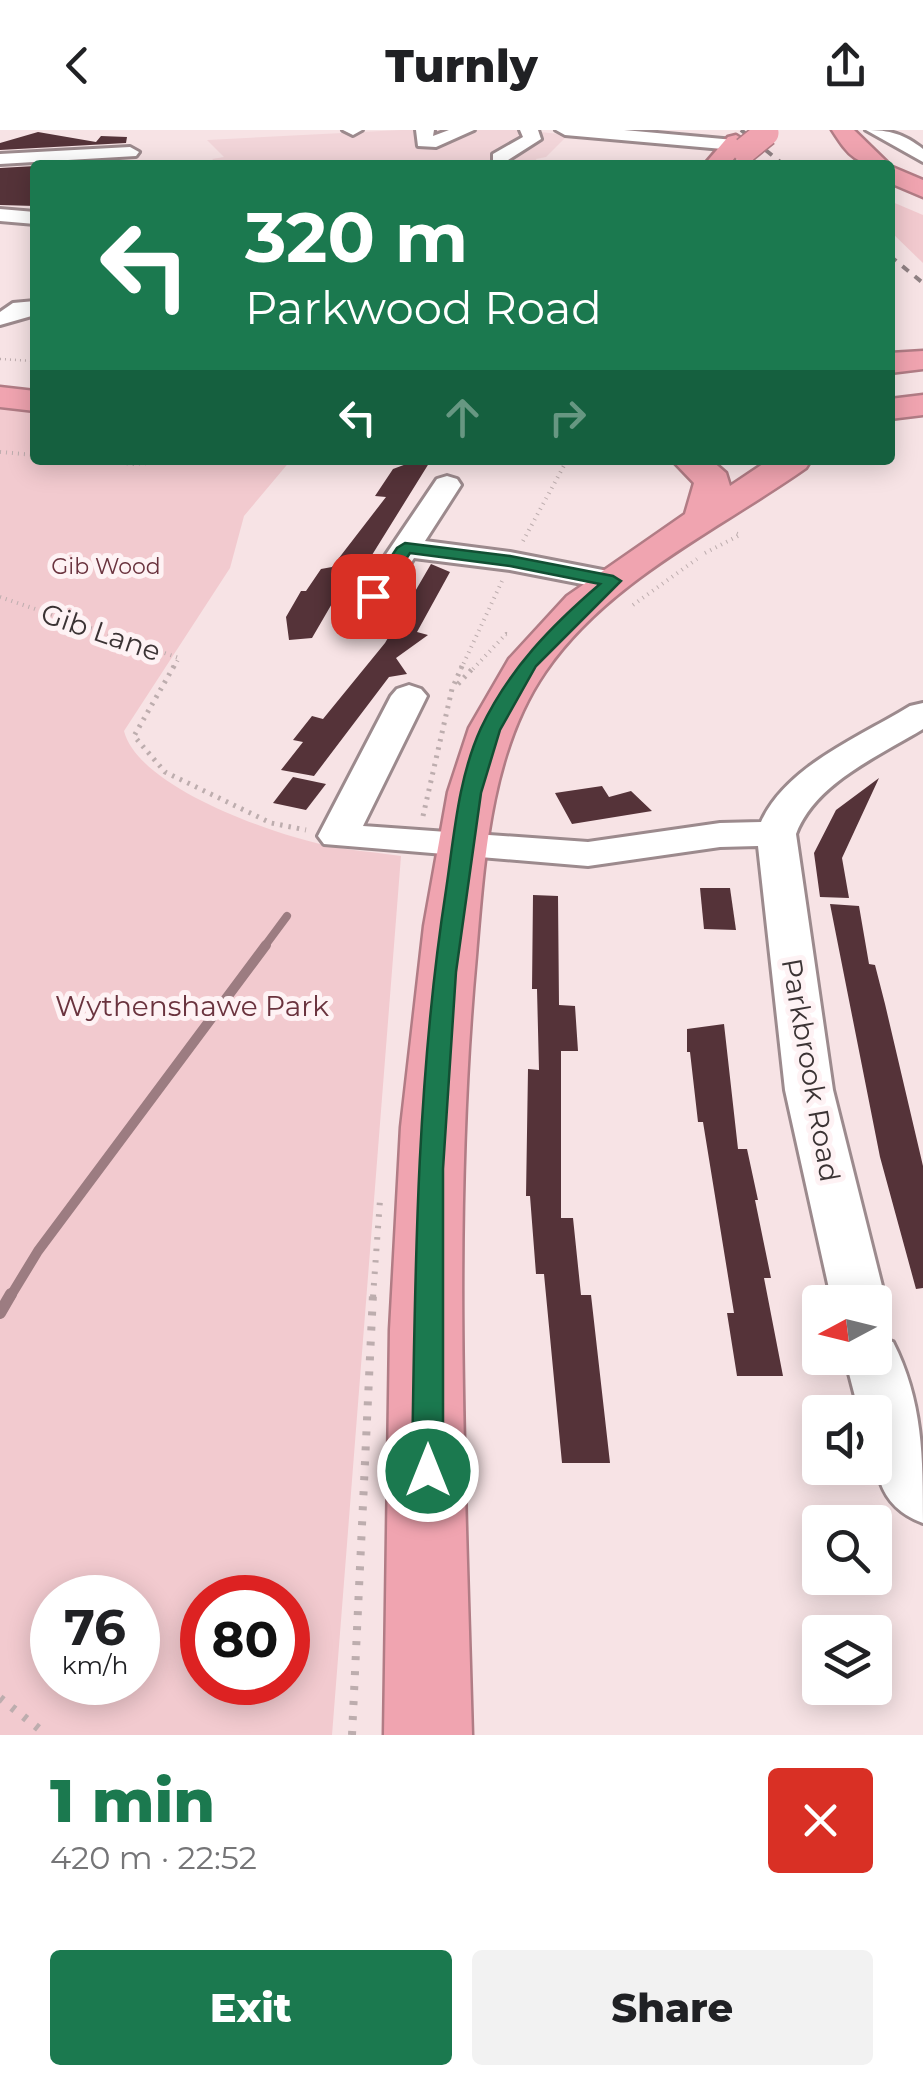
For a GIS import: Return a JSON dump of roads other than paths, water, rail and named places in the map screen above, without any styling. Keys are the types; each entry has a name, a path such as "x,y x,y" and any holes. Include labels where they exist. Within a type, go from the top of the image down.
{"highway":[{"path":"827,130 850,150 854,146 872,160"},
{"path":"723,160 749,142"},
{"path":"895,176 923,190"},
{"path":"895,185 923,198"},
{"path":"895,339 923,338"},
{"path":"895,362 923,360"},
{"path":"895,378 923,376"},
{"path":"895,408 923,405"},
{"path":"695,465 713,481 714,534"},
{"path":"428,1735 430,1169 445,972 436,845 480,760 502,704 528,663 567,621 613,581 714,534 738,500 786,465"}],"street":[{"path":"425,130 424,142 430,143 465,130"},
{"path":"499,158 532,139 529,130"},
{"path":"875,130 899,135 923,157"},
{"path":"560,150 573,131 749,142"},
{"path":"0,159 135,158 146,138"},
{"path":"0,215 30,218"},
{"path":"5,319 21,308 30,308"},
{"path":"357,621 447,485"},
{"path":"405,548 510,561 613,581"},
{"path":"409,696 338,836 588,854 720,835 776,834 783,814 800,794 923,714"},
{"name":"Parkbrook Road","path":"776,834 809,1090 855,1285"},
{"path":"878,1375 902,1463 923,1496"}],"waterway":[{"path":"264,947 287,916"},
{"path":"10,1297 38,1251 266,945"},
{"path":"0,1313 11,1294"}],"railway":[{"path":"741,130 778,160"},
{"path":"895,260 923,283"}],"park label":[{"name":"Gib Wood","path":"106,566"},
{"name":"Wythenshawe Park","path":"192,1006"}]}
